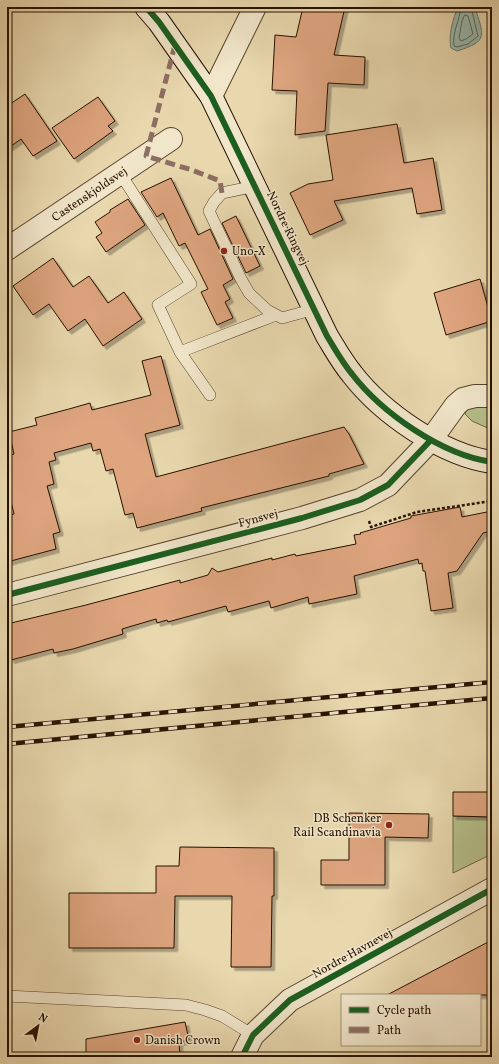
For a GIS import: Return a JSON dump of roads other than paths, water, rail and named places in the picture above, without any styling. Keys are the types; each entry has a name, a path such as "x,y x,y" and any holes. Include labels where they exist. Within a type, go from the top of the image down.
{"street":[{"name":"Nordre Ringvej","path":"146,7 159,22 211,96 315,310 339,356 352,375 371,396 430,441"},
{"path":"211,96 255,7"},
{"name":"Castenskjoldsvej","path":"7,249 171,139"},
{"name":"Fynsvej","path":"7,595 302,518 360,500 388,485 430,441 456,405 463,399 475,396 492,396"},
{"path":"430,441 459,453 492,462"},
{"name":"Nordre Havnevej","path":"242,1057 253,1035 290,1000 492,889"}],"lane":[{"path":"120,173 191,284 158,305 180,352 210,395"},
{"path":"256,186 222,193 208,211 241,279 249,292 267,310 282,318 315,310"},
{"path":"180,352 276,315"},
{"path":"7,996 186,1005 222,1016 253,1035"}],"water":[{"path":"458,7 475,7 482,31 479,40 475,44 457,51 451,48 450,38"}],"railway":[{"path":"7,727 492,682"},
{"path":"7,744 492,698"}],"place":[{"name":"Uno-X","path":"224,251"},
{"name":"DB Schenker Rail Scandinavia","path":"389,825"},
{"name":"Danish Crown","path":"137,1040"}]}
